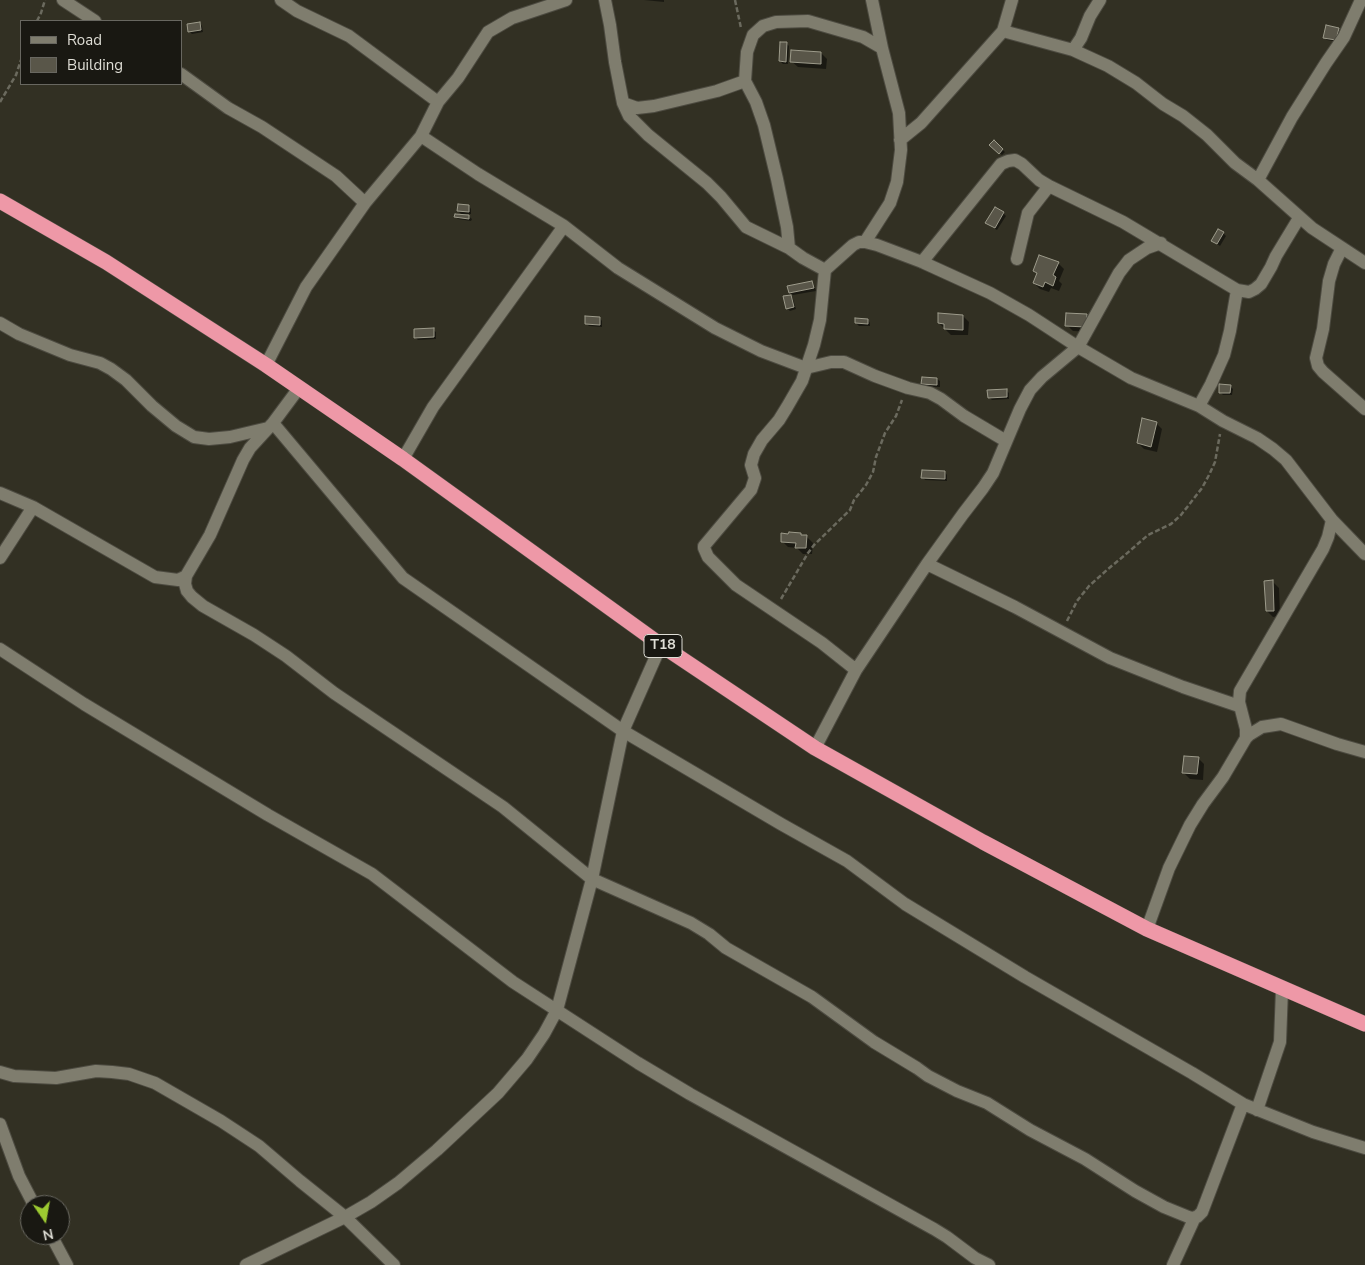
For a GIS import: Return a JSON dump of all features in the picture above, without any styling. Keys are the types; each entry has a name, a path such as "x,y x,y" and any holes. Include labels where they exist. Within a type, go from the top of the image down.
{"highway":[{"name":"T18","path":"0,201 106,262 266,365 403,459 661,645 815,748 983,842 1147,929 1365,1024"}],"street":[{"path":"62,0 94,20"},
{"path":"281,0 297,11 349,36 438,102"},
{"path":"266,365 306,287 365,203 421,136 438,102 458,78 488,32 512,18 566,0"},
{"path":"605,0 623,103 629,116 636,124 707,183 746,227 789,248 825,270"},
{"path":"865,242 890,203 898,182 901,150 899,114 872,0"},
{"path":"900,140 921,123 1003,31 1012,0"},
{"path":"1073,50 1100,0"},
{"path":"1258,180 1292,117 1344,37 1361,0"},
{"path":"789,248 787,228 764,125 756,102 745,81 747,52 754,36 763,26 776,22 808,21 862,37 882,48"},
{"path":"1003,31 1073,50 1108,66 1162,104 1183,116 1207,135 1235,163 1258,180 1299,218 1365,263"},
{"path":"182,75 228,108 262,126 336,176 365,203"},
{"path":"623,103 637,108 654,106 717,91 745,81"},
{"path":"421,136 486,179 564,226 618,268 715,328 761,351 806,368 831,362 844,362 908,388 930,393 1006,441"},
{"path":"922,262 1001,164 1015,160 1049,186 1161,243 1237,290 1249,292 1261,284 1299,218"},
{"path":"1017,259 1028,213 1049,186"},
{"path":"403,459 433,407 564,226"},
{"path":"856,670 822,643 736,585 708,558 704,546 751,490 755,478 752,465 754,454 762,440 779,420 802,381 820,320 825,270 859,242 877,245 922,262 990,293 1131,378 1199,406 1223,421 1257,438 1286,460 1332,520 1365,554"},
{"path":"815,748 856,670 927,564 984,488 993,473 1030,390 1042,377 1078,347 1119,273 1129,260 1147,248 1161,243"},
{"path":"1342,248 1334,264 1329,281 1323,328 1316,358 1318,366 1323,372 1365,410"},
{"path":"1199,406 1224,355 1237,290"},
{"path":"0,323 19,334 70,355 100,363 111,369 126,380 152,406 176,426 194,437 209,439 230,437 271,425"},
{"path":"299,388 271,425 250,448 210,535 186,576 185,584 187,591 203,606 278,651 334,692 503,807 592,879 691,923 709,934 726,948 812,997 874,1042 928,1076 957,1091 987,1103 1030,1130 1085,1159 1164,1208 1184,1216 1199,1216 1243,1104"},
{"path":"271,425 403,578 623,731 848,861 905,904 1025,977 1243,1104 1313,1132 1365,1148"},
{"path":"0,493 33,507 155,577 178,580 186,576"},
{"path":"0,558 33,507"},
{"path":"1246,738 1246,729 1239,706 1238,698 1240,692 1323,549 1332,520"},
{"path":"927,564 1015,607 1110,658 1183,687 1239,706"},
{"path":"246,1265 345,1217 398,1183 437,1150 498,1093 527,1059 544,1034 557,1010 592,879 623,731 661,645"},
{"path":"0,649 84,704 251,805 372,874 513,982 638,1063 690,1094 934,1229 975,1258 989,1265"},
{"path":"1147,929 1169,868 1190,825 1223,777 1246,738 1252,732 1281,724 1365,752"},
{"path":"1257,1110 1280,1042 1282,989"},
{"path":"0,1072 14,1076 56,1078 96,1072 112,1072 129,1074 155,1083 221,1121 259,1146 300,1182 345,1217 394,1265"},
{"path":"0,1124 19,1176 29,1195"},
{"path":"1173,1265 1195,1217"},
{"path":"56,1245 67,1265"}],"path":[{"path":"38,20 45,0"},
{"path":"735,0 747,52"},
{"path":"0,102 16,75 20,63"},
{"path":"773,611 808,553 841,516 850,510 854,500 866,485 873,472 876,457 885,433 896,416 908,388"},
{"path":"1062,632 1077,601 1089,586 1140,540 1148,534 1171,524 1181,515 1202,488 1215,462 1223,421"}],"building":[{"path":"200,22 201,30 188,32 187,24"},
{"path":"1326,25 1339,28 1336,40 1323,38"},
{"path":"780,42 787,42 786,62 779,61"},
{"path":"791,50 821,52 821,64 790,62"},
{"path":"994,140 1003,149 999,154 989,145"},
{"path":"458,204 469,205 469,212 457,211"},
{"path":"995,207 1004,212 995,228 985,223"},
{"path":"455,214 469,215 469,219 454,217"},
{"path":"1218,229 1224,232 1217,244 1211,241"},
{"path":"1039,255 1059,262 1053,275 1056,277 1053,286 1045,282 1043,287 1033,283 1037,273 1033,271"},
{"path":"812,281 814,288 789,293 787,286"},
{"path":"791,295 794,307 786,309 783,296"},
{"path":"938,313 963,315 963,330 944,329 944,324 938,323"},
{"path":"1066,313 1087,314 1086,327 1065,326"},
{"path":"585,316 600,317 600,325 585,324"},
{"path":"855,318 868,319 868,324 855,323"},
{"path":"434,328 434,337 414,338 414,329"},
{"path":"922,377 937,378 937,385 921,384"},
{"path":"1219,384 1231,385 1230,393 1219,393"},
{"path":"1007,389 1007,397 988,398 987,390"},
{"path":"1142,418 1157,422 1151,447 1137,443"},
{"path":"922,470 945,471 945,479 921,478"},
{"path":"789,532 807,535 806,548 795,548 796,543 781,542 781,533 788,534"},
{"path":"1273,580 1274,611 1266,611 1264,581"},
{"path":"1184,756 1199,757 1197,774 1182,773"}]}
